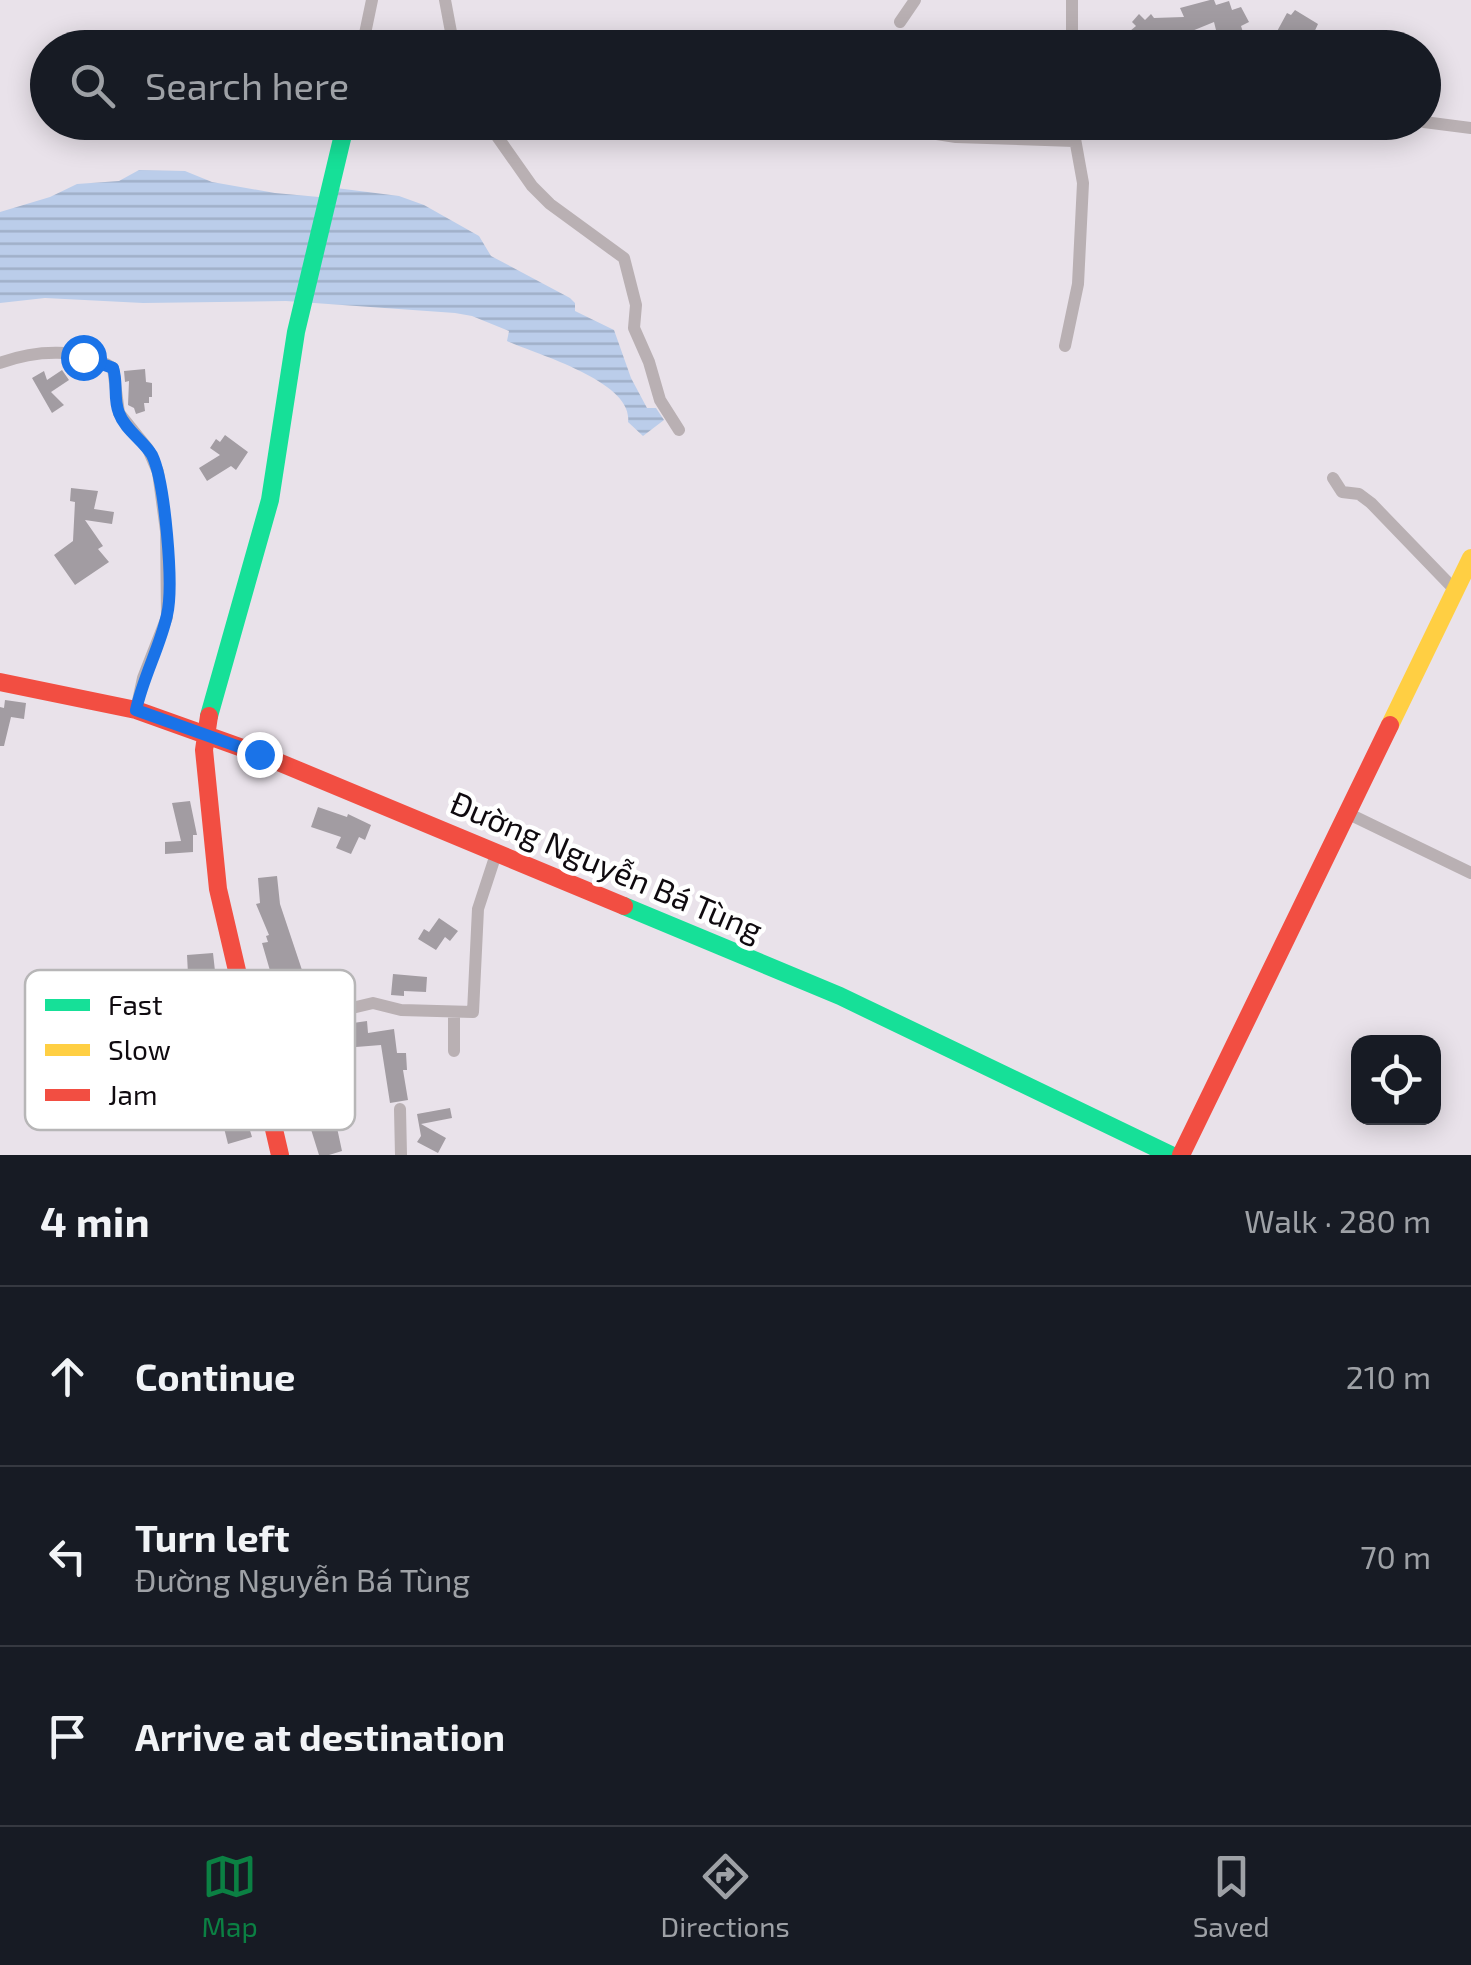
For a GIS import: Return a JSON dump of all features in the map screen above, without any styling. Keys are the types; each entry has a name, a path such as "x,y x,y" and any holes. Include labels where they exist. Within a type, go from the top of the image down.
{"street":[{"path":"366,30 372,0"},
{"path":"445,0 451,30"},
{"path":"900,22 916,0"},
{"path":"1072,0 1072,30"},
{"path":"1441,124 1471,128"},
{"path":"236,970 218,890 206,734 270,500 296,332 342,140"},
{"path":"500,140 541,195 624,258 636,305 634,328 660,400 679,430"},
{"path":"1044,140 1074,141 1083,183 1078,284 1065,346"},
{"path":"0,363 38,352 104,362 115,374 118,413 154,460 166,531 168,605 136,710"},
{"path":"1333,478 1342,492 1358,494 1371,502 1455,590"},
{"path":"1180,1155 1471,558"},
{"name":"Đường Nguyễn Bá Tùng","path":"0,682 55,690 136,710 206,734 501,853 840,996 1172,1155"},
{"path":"1347,813 1471,873"},
{"path":"355,1007 373,1003 401,1010 473,1012 478,909 501,853"},
{"path":"454,1012 454,1051"},
{"path":"400,1109 401,1155"},
{"path":"274,1130 280,1155"}],"water":[{"path":"139,170 185,171 212,182 275,193 319,197 336,188 399,196 424,205 479,236 491,256 570,298 575,311 614,330 631,378 647,408 656,408 664,420 643,436 628,422 626,408 616,394 601,382 507,341 509,331 455,313 286,301 143,303 45,298 0,303 0,212 77,184 119,181"}],"building":[{"path":"1210,0 1216,5 1229,1 1232,10 1241,7 1249,22 1241,26 1242,30 1216,30 1214,22 1194,30 1131,30 1139,14 1145,20 1151,14 1154,18 1184,17 1180,8"},
{"path":"1295,10 1318,24 1315,30 1278,30 1287,13 1291,15"},
{"path":"145,369 146,382 152,383 152,397 144,403 145,411 136,414 128,405 129,381 125,382 124,371"},
{"path":"62,370 69,380 51,392 64,405 52,413 32,378 44,371 47,380"},
{"path":"225,435 248,452 236,470 231,466 207,481 199,468 220,455 210,448"},
{"path":"71,488 98,491 94,509 114,512 112,524 85,520 103,546 98,549 109,562 75,585 54,555 73,541 75,502 70,501"},
{"path":"5,700 26,703 24,719 11,717 4,746 0,746 0,707 4,708"},
{"path":"190,801 197,835 193,835 193,852 165,854 165,842 181,841 172,803"},
{"path":"318,807 347,817 348,814 371,825 365,840 359,837 351,854 336,848 341,837 311,827"},
{"path":"277,876 280,904 302,970 270,970 262,943 268,942 269,935 256,904 260,903 258,878"},
{"path":"439,918 458,931 450,941 445,937 436,950 418,939"},
{"path":"213,953 215,970 188,970 187,955"},
{"path":"393,974 427,977 426,992 391,995"},
{"path":"367,1021 368,1033 394,1029 397,1053 406,1053 407,1070 403,1070 408,1100 390,1103 381,1045 356,1047 355,1023"},
{"path":"450,1108 452,1118 421,1124 446,1138 438,1153 417,1142 421,1136 417,1114"},
{"path":"224,1130 250,1130 252,1137 228,1144"},
{"path":"311,1130 338,1130 342,1151 319,1155"}],"traffic: fast":[{"path":"209,716 270,500 296,332 342,140"},
{"path":"624,906 840,996 1171,1155"}],"traffic: slow":[{"path":"1390,725 1471,558"}],"traffic: jam":[{"path":"0,682 136,710 259,754 624,906"},
{"path":"209,716 204,750 218,889 237,970"},
{"path":"1181,1155 1390,725"},
{"path":"274,1130 280,1155"}],"route":[{"path":"83,357 113,368 118,413 148,448 158,472 166,531 167,617 143,678 136,710 259,754"}]}
